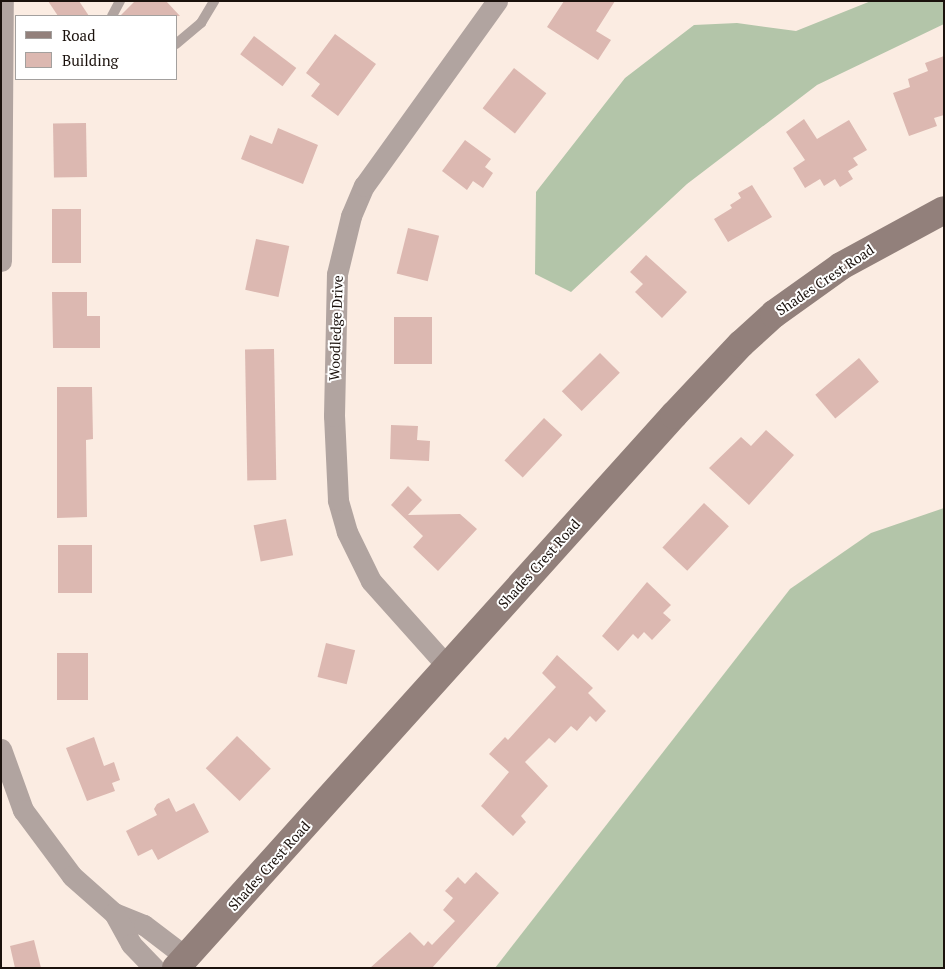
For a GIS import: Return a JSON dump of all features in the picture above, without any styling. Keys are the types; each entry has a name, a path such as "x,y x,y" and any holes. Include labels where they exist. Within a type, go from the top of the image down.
{"street":[{"path":"1,261 3,1"},
{"name":"Woodledge Drive","path":"447,666 371,581 340,508 334,444 337,274 351,216 364,186 497,1"},
{"name":"Shades Crest Road","path":"181,962 674,415 774,314 877,244 944,210"},
{"path":"1,749 15,793 40,838 72,876 114,913 144,925 181,962"},
{"path":"114,913 131,944 154,968"}],"lane":[{"path":"113,15 120,1"},
{"path":"178,42 201,23 214,1"}],"green space":[{"path":"871,1 944,1 944,24 817,85 687,184 571,292 535,274 536,192 625,78 694,25 737,23 796,31"},
{"path":"944,508 944,968 495,968 790,589 871,533"}],"building":[{"path":"48,1 79,1 88,15 57,15"},
{"path":"135,1 166,1 180,16 178,15 121,15"},
{"path":"564,1 615,1 596,31 611,40 598,60 547,27"},
{"path":"335,34 376,64 338,116 311,96 320,84 306,73"},
{"path":"254,36 296,68 282,86 240,54"},
{"path":"944,56 944,115 934,118 937,126 909,136 893,93 910,87 908,79 928,71 925,63"},
{"path":"514,68 546,93 515,133 483,108"},
{"path":"804,119 817,139 849,120 867,150 853,158 858,165 848,171 853,179 840,187 835,179 824,186 820,179 805,188 793,168 805,160 786,132"},
{"path":"86,123 87,177 54,178 53,124"},
{"path":"278,128 318,145 303,184 241,159 250,135 272,144"},
{"path":"465,140 491,159 485,167 493,173 483,188 473,181 467,190 442,171"},
{"path":"752,185 772,217 728,242 714,219 732,208 730,205 741,198 738,193"},
{"path":"52,209 81,209 81,263 52,263"},
{"path":"408,228 439,236 428,281 397,274"},
{"path":"256,239 289,246 278,297 245,290"},
{"path":"646,255 687,292 662,318 635,292 643,284 630,272"},
{"path":"52,292 87,292 87,316 100,316 100,348 53,348"},
{"path":"394,317 432,317 432,364 394,364"},
{"path":"274,349 276,480 247,480 245,350"},
{"path":"600,353 620,373 582,411 562,391"},
{"path":"859,358 879,382 835,418 815,395"},
{"path":"57,387 92,387 93,439 86,440 87,517 57,518"},
{"path":"544,418 562,435 523,477 504,460"},
{"path":"391,425 418,426 417,440 430,441 429,461 390,459"},
{"path":"766,430 794,455 749,505 709,468 741,437 751,446"},
{"path":"408,486 422,500 408,515 460,514 477,529 438,571 413,547 423,536 391,505"},
{"path":"704,503 729,526 687,571 662,548"},
{"path":"286,519 293,555 261,562 254,525"},
{"path":"58,545 92,545 92,593 58,593"},
{"path":"647,582 671,605 663,613 671,620 652,640 644,632 638,639 633,634 618,651 602,636"},
{"path":"326,643 355,650 347,684 318,677"},
{"path":"57,653 88,653 88,700 57,700"},
{"path":"557,655 593,688 588,693 606,711 596,722 590,716 577,731 571,726 555,743 549,738 525,762 548,786 521,816 526,822 513,836 481,806 509,772 489,754 505,737 508,740 556,687 542,673"},
{"path":"237,736 271,769 240,801 206,768"},
{"path":"94,737 104,766 114,762 120,780 112,783 115,791 87,801 66,748"},
{"path":"169,798 176,812 194,803 209,832 158,860 152,849 138,856 126,831 157,815 154,809 157,804"},
{"path":"476,872 499,893 432,968 370,968 410,932 424,946 428,941 432,945 455,921 443,910 453,898 445,891 458,877 465,884"},
{"path":"34,940 41,968 15,968 10,946"}]}
